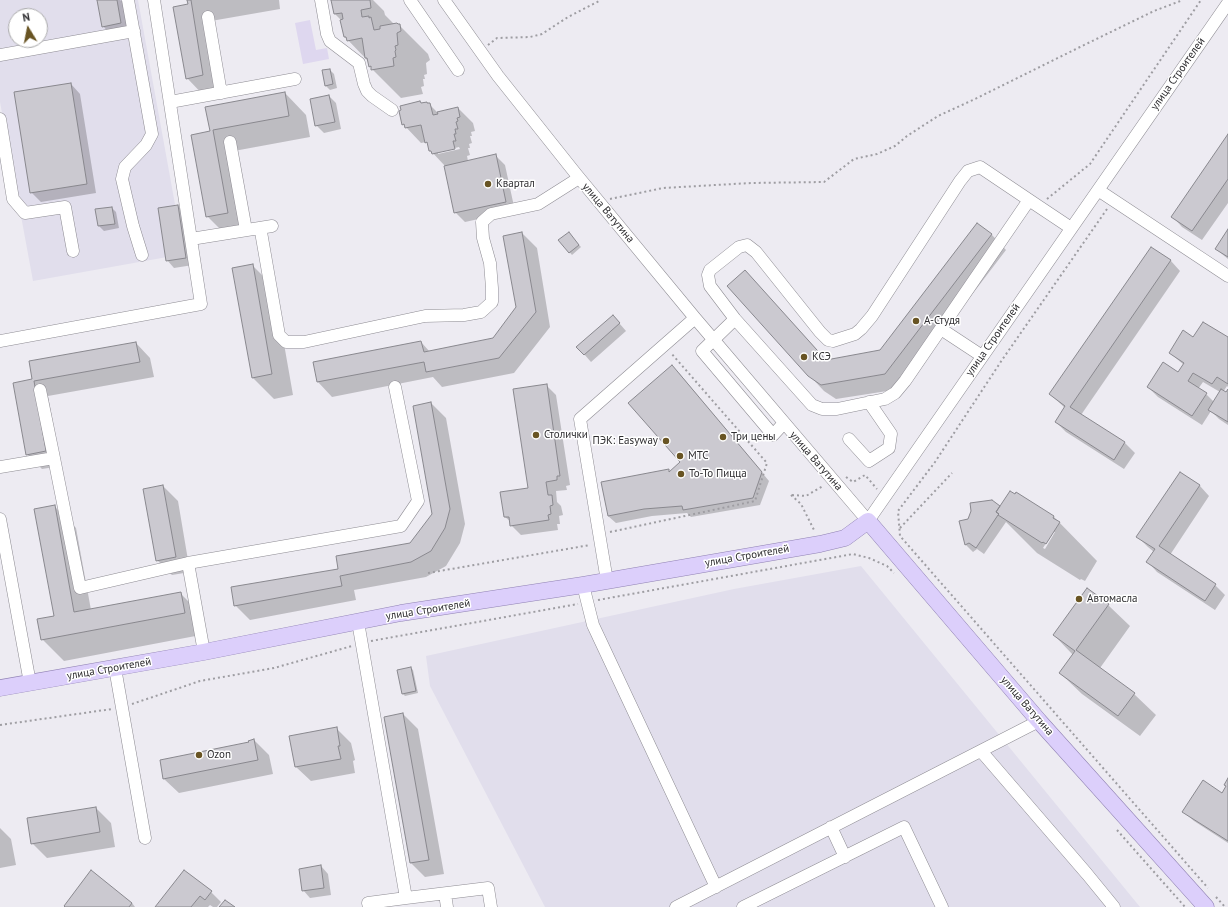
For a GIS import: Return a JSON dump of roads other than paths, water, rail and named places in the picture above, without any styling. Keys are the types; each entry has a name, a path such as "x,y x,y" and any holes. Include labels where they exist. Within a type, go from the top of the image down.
{"main road":[{"name":"улица Строителей","path":"0,688 204,652 401,613 583,585 820,544 845,538 868,521"},
{"name":"улица Ватутина","path":"868,521 1039,721 1210,901"}],"street":[{"path":"128,0 152,134 146,145 125,167 122,179 133,226 142,254"},
{"path":"0,341 201,304 154,0"},
{"path":"321,0 327,34 330,41 359,63 367,91 392,110"},
{"path":"410,0 458,70"},
{"name":"улица Ватутина","path":"444,0 480,52 579,178 695,318 868,521"},
{"name":"улица Строителей","path":"868,521 1228,3"},
{"path":"208,17 222,93"},
{"path":"0,55 134,31"},
{"path":"170,102 295,79"},
{"path":"0,120 13,199 25,213 65,207 73,251"},
{"path":"230,142 246,230"},
{"path":"1033,203 905,381 895,393 885,399 836,409 822,409 812,405 736,319 710,286 708,275 710,270 739,247 747,246 756,252 828,340 834,340 855,334 872,316 960,181 968,171 980,167 1071,228"},
{"path":"191,239 267,227 279,335 286,342 304,342 425,316 464,315 481,312 492,302 490,263 482,238 482,222 491,214 538,204 579,178"},
{"path":"1098,190 1228,276"},
{"path":"607,581 580,419 695,318"},
{"path":"736,319 702,351 773,435 784,423"},
{"path":"941,329 982,356"},
{"path":"40,390 80,588 188,564 401,526 418,501 395,387"},
{"path":"849,439 869,461 889,448 891,434 869,402"},
{"path":"0,467 54,458"},
{"path":"0,519 30,683"},
{"path":"188,564 204,652"},
{"path":"583,585 593,625 716,887"},
{"path":"358,622 406,898"},
{"path":"115,668 145,838"},
{"path":"676,907 1039,721"},
{"path":"981,751 1114,907"},
{"path":"831,827 845,856"},
{"path":"743,907 904,827 942,907"},
{"path":"369,907 368,903 488,888 491,907"},
{"path":"445,894 447,907"}],"place":[{"name":"Квартал","path":"488,184"},
{"name":"А-Студя","path":"916,321"},
{"name":"КСЭ","path":"804,357"},
{"name":"Столички","path":"536,435"},
{"name":"Три цены","path":"723,437"},
{"name":"ПЭК: Easyway","path":"666,441"},
{"name":"МТС","path":"680,456"},
{"name":"То-То Пицца","path":"681,474"},
{"name":"Автомасла","path":"1079,599"},
{"name":"Ozon","path":"199,755"}]}
